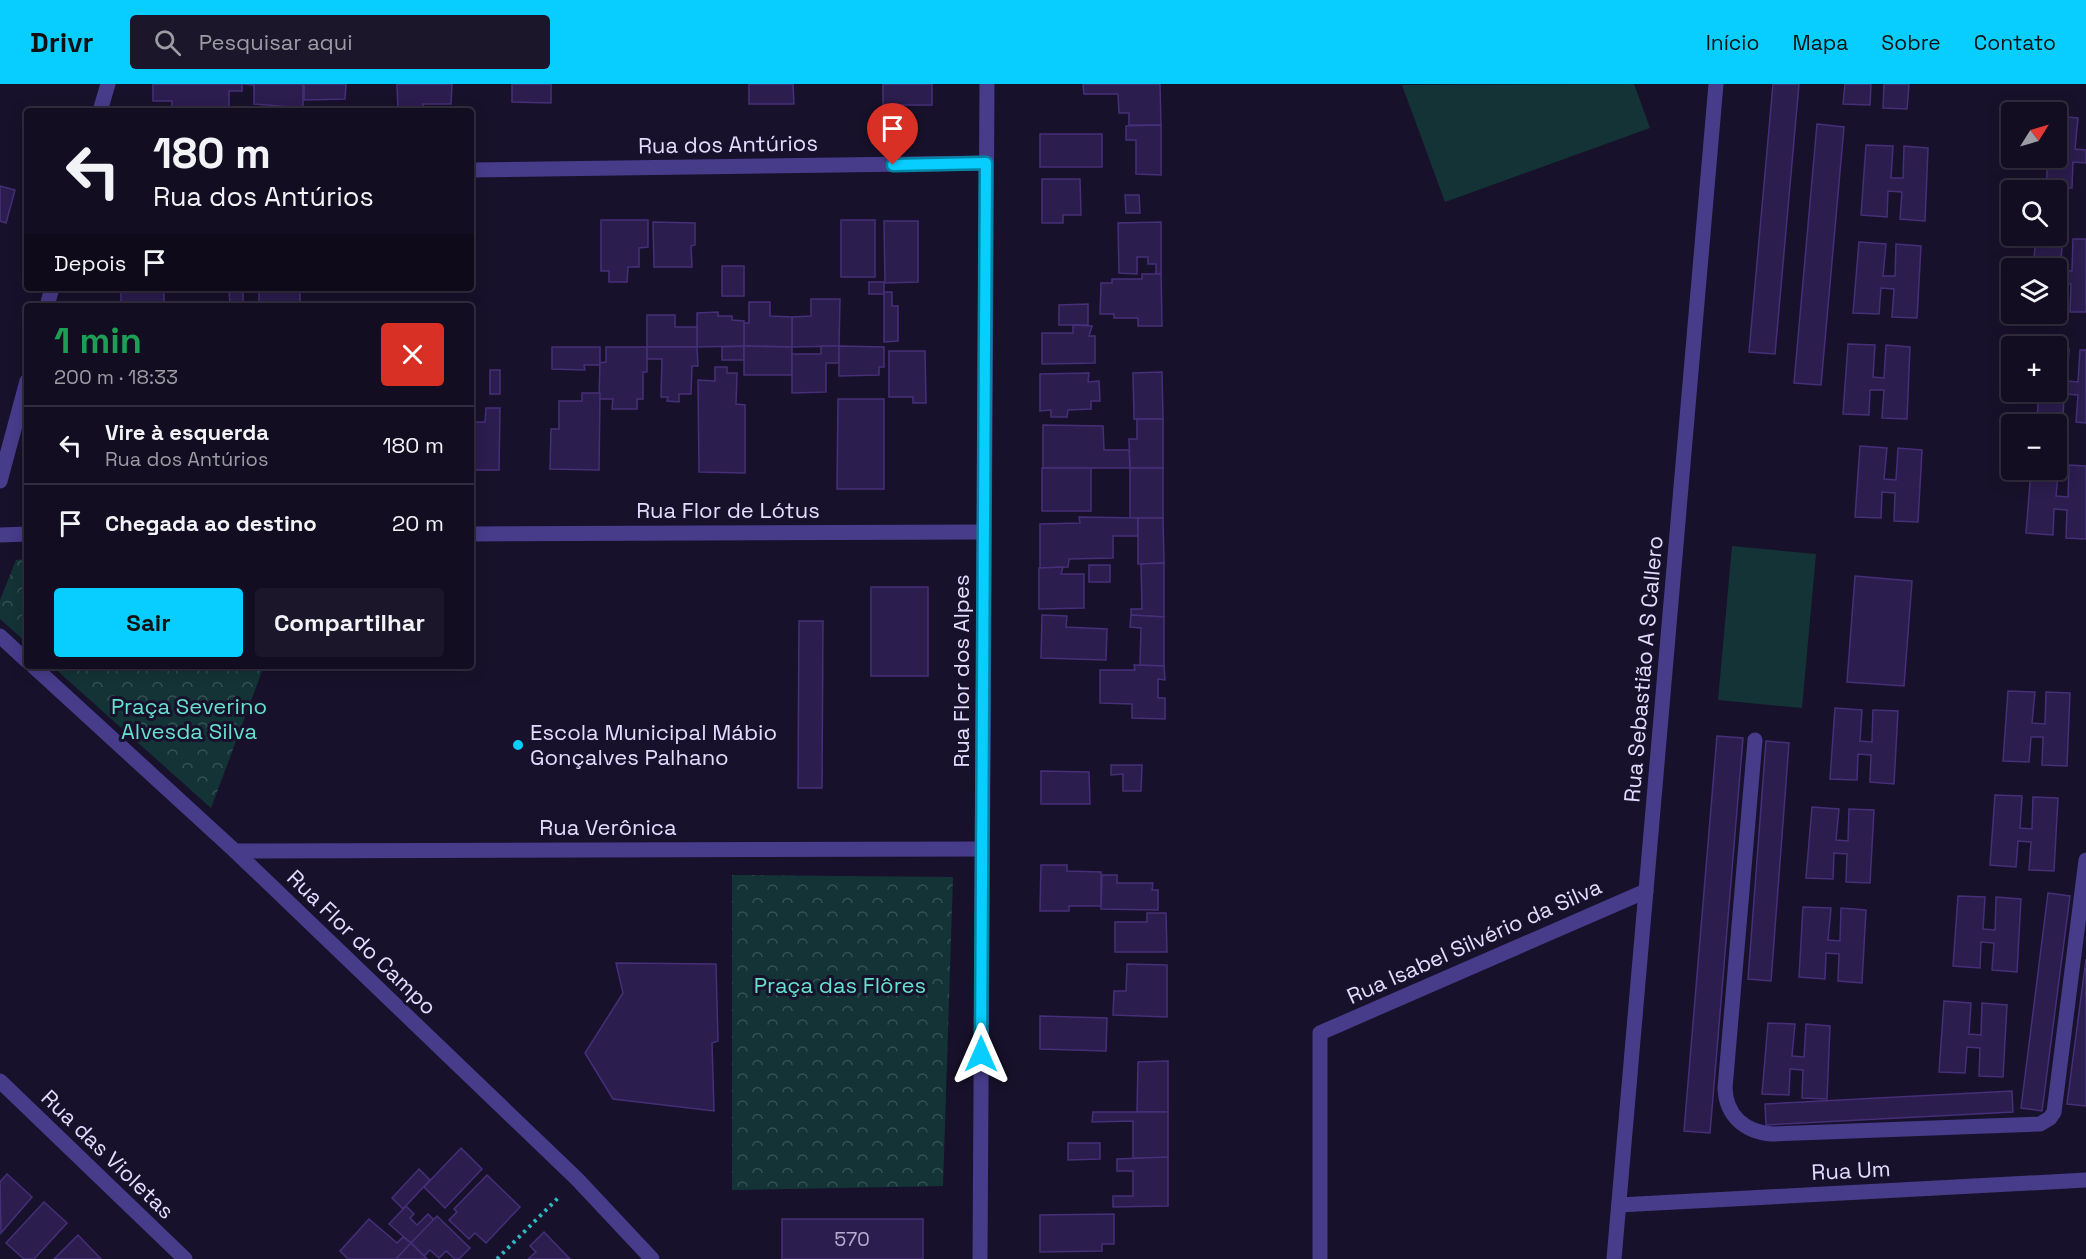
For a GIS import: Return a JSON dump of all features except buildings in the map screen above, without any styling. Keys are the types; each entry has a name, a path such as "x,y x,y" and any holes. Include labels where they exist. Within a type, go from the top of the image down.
{"street":[{"path":"101,108 108,84"},
{"name":"Rua Flor dos Alpes","path":"980,1259 987,84"},
{"name":"Rua Sebastião A S Callero","path":"1614,1259 1716,84"},
{"name":"Rua dos Antúrios","path":"474,170 986,163"},
{"path":"0,481 24,392"},
{"name":"Rua Flor de Lótus","path":"474,534 984,532"},
{"path":"0,535 24,534"},
{"path":"0,636 24,658"},
{"name":"Rua Flor do Campo","path":"36,669 235,850 577,1179 652,1259"},
{"path":"1755,740 1725,1100 1731,1111 1746,1127 1758,1133 2040,1124 2050,1118 2054,1112 2086,860"},
{"name":"Rua Verônica","path":"235,850 982,849"},
{"name":"Rua Isabel Silvério da Silva","path":"1320,1259 1320,1033 1646,891"},
{"name":"Rua das Violetas","path":"0,1082 185,1259"},
{"name":"Rua Um","path":"1619,1205 2086,1180"}],"path":[{"path":"497,1259 577,1179"}],"green space":[{"path":"1634,84 1650,128 1445,202 1402,85"},
{"path":"1732,546 1816,554 1802,708 1718,700"},
{"path":"24,559 24,640 0,619 0,600 16,560"},
{"name":"Praça Severino Alvesda Silva","path":"55,669 263,669 211,808"},
{"name":"Praça das Flôres","path":"732,875 953,877 943,1186 732,1190"}],"place":[{"name":"Escola Municipal Mábio Gonçalves Palhano","path":"518,745"}],"route":[{"path":"893,165 986,163 981,1054"}]}
